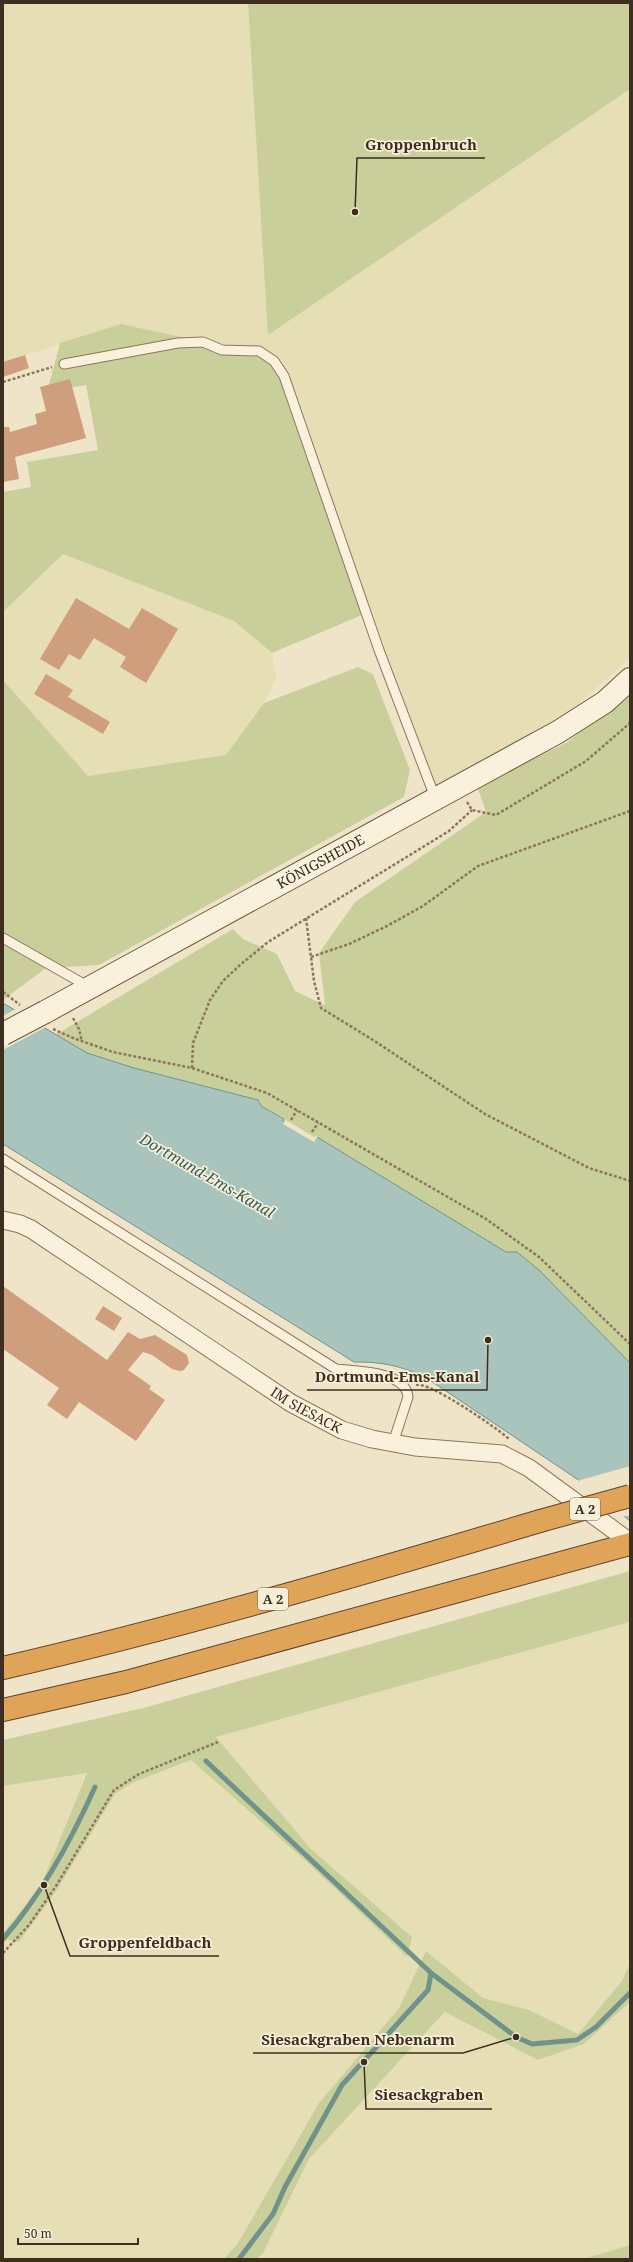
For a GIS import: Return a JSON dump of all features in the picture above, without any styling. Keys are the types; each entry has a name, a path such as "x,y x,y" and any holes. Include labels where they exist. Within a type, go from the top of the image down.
{"highway":[{"name":"A 2","path":"3,1668 117,1641 262,1602 630,1496"},
{"path":"3,1710 142,1678 630,1543"}],"main road":[{"name":"KÖNIGSHEIDE","path":"3,1034 41,1016 565,728 605,702 630,679"}],"street":[{"name":"IM SIESACK","path":"3,1220 20,1224 31,1229 291,1403 342,1430 415,1447 502,1454 529,1468 630,1543"}],"lane":[{"path":"64,364 178,343 203,342 222,350 259,351 274,361 284,376 379,650 436,800"},
{"path":"3,938 90,988"},
{"path":"3,1159 336,1369 389,1377 399,1382 407,1390 408,1397 393,1443"}],"path":[{"path":"3,382 64,364"},
{"path":"472,810 496,814 586,761 630,723"},
{"path":"460,787 472,810"},
{"path":"192,1068 193,1043 210,1000 224,981 268,942 449,830 472,810"},
{"path":"310,957 349,944 387,926 422,906 478,866 630,810"},
{"path":"306,918 310,957 321,1008 386,1048 486,1114 589,1168 630,1181"},
{"path":"3,992 82,1042 113,1052 192,1068 267,1093 486,1219 539,1256 630,1344"},
{"path":"70,1013 79,1029 82,1042"},
{"path":"291,1120 296,1110"},
{"path":"312,1132 318,1123"},
{"path":"407,1390 418,1384 432,1388 471,1411 513,1442"},
{"path":"3,1953 29,1925 114,1790 139,1774 218,1742"}],"shaded area":[{"path":"3,3 630,3 630,658 555,725 436,785 284,376 238,352 121,324 3,363"},
{"path":"63,554 234,621 272,653 277,677 264,703 227,755 88,776 3,680 3,612"},
{"path":"630,1622 630,1963 622,1981 578,2034 529,2010 483,1998 426,1951 399,2008 319,2103 238,2243 224,2259 3,2259 3,1939 19,1942 57,1890 115,1794 134,1782 191,1760 309,1864 407,1957 412,1937 311,1849 216,1737"},
{"path":"87,1772 41,1885 3,1933 3,1786"},
{"path":"630,2002 630,2245 583,2259 257,2259 263,2253 309,2159 446,2012 538,2060 584,2044"}],"green space":[{"path":"248,3 630,3 630,89 268,335"},
{"path":"121,324 204,342 222,351 258,351 282,376 369,612 272,653 234,621 63,554 3,612 3,492 31,487 27,462 98,450 86,385 47,392 60,343"},
{"path":"358,667 373,674 410,770 404,797 99,965 46,968 3,1000 3,680 88,776 226,755 264,703"},
{"path":"630,693 630,1363 540,1271 517,1252 506,1252 317,1137 315,1139 283,1121 284,1118 261,1106 258,1100 134,1068 87,1053 55,1035 233,929 243,939 277,954 295,991 325,1005 319,953 355,902 486,812 477,786 566,743"},
{"path":"630,1571 630,1622 216,1737 311,1849 412,1937 407,1957 309,1864 191,1760 134,1782 115,1794 57,1890 19,1942 3,1939 3,1933 41,1885 87,1773 3,1786 3,1740 143,1708"},
{"path":"426,1951 483,1998 529,2010 578,2034 622,1981 630,1963 630,2002 584,2044 538,2060 445,2012 309,2159 263,2253 257,2259 224,2259 238,2243 319,2103 399,2008"},
{"path":"630,2245 630,2259 583,2259"}],"water":[{"path":"3,1003 87,1053 134,1068 258,1100 261,1106 284,1119 283,1121 315,1139 317,1137 506,1252 517,1252 540,1271 630,1363 630,1521 577,1479 425,1377 390,1365 354,1362 3,1144"}],"pier":[{"path":"16,1009 46,1027 3,1050 3,1016"},
{"path":"286,1118 286,1120 314,1137 318,1136 314,1142 283,1124"},
{"path":"630,1466 630,1515 622,1517 577,1481"}],"building":[{"path":"25,355 29,368 3,377 3,362"},
{"path":"70,379 86,438 15,457 19,479 3,482 3,427 9,427 10,432 37,424 35,414 46,411 40,387"},
{"path":"76,598 129,629 142,608 178,629 146,683 120,667 126,657 94,638 80,660 69,654 59,670 40,659"},
{"path":"46,674 73,690 68,697 110,722 103,734 34,694"},
{"path":"3,1286 107,1360 128,1332 140,1339 155,1335 187,1355 189,1363 184,1370 180,1371 172,1369 152,1355 143,1352 128,1370 151,1386 149,1389 165,1400 136,1441 79,1402 67,1419 47,1405 59,1388 3,1349"},
{"path":"103,1306 122,1318 114,1331 95,1319"}],"waterway":[{"path":"206,1761 431,1973 428,1990 342,2085 285,2187 273,2214 239,2259"},
{"path":"3,1939 30,1904 55,1866 66,1847 95,1787"},
{"path":"431,1973 516,2037 532,2044 577,2040 596,2027 630,1993"}],"place":[{"name":"Groppenbruch","path":"355,212"},
{"name":"Dortmund-Ems-Kanal","path":"488,1340"},
{"name":"Groppenfeldbach","path":"44,1885"},
{"name":"Siesackgraben Nebenarm","path":"516,2037"},
{"name":"Siesackgraben","path":"364,2062"}]}
